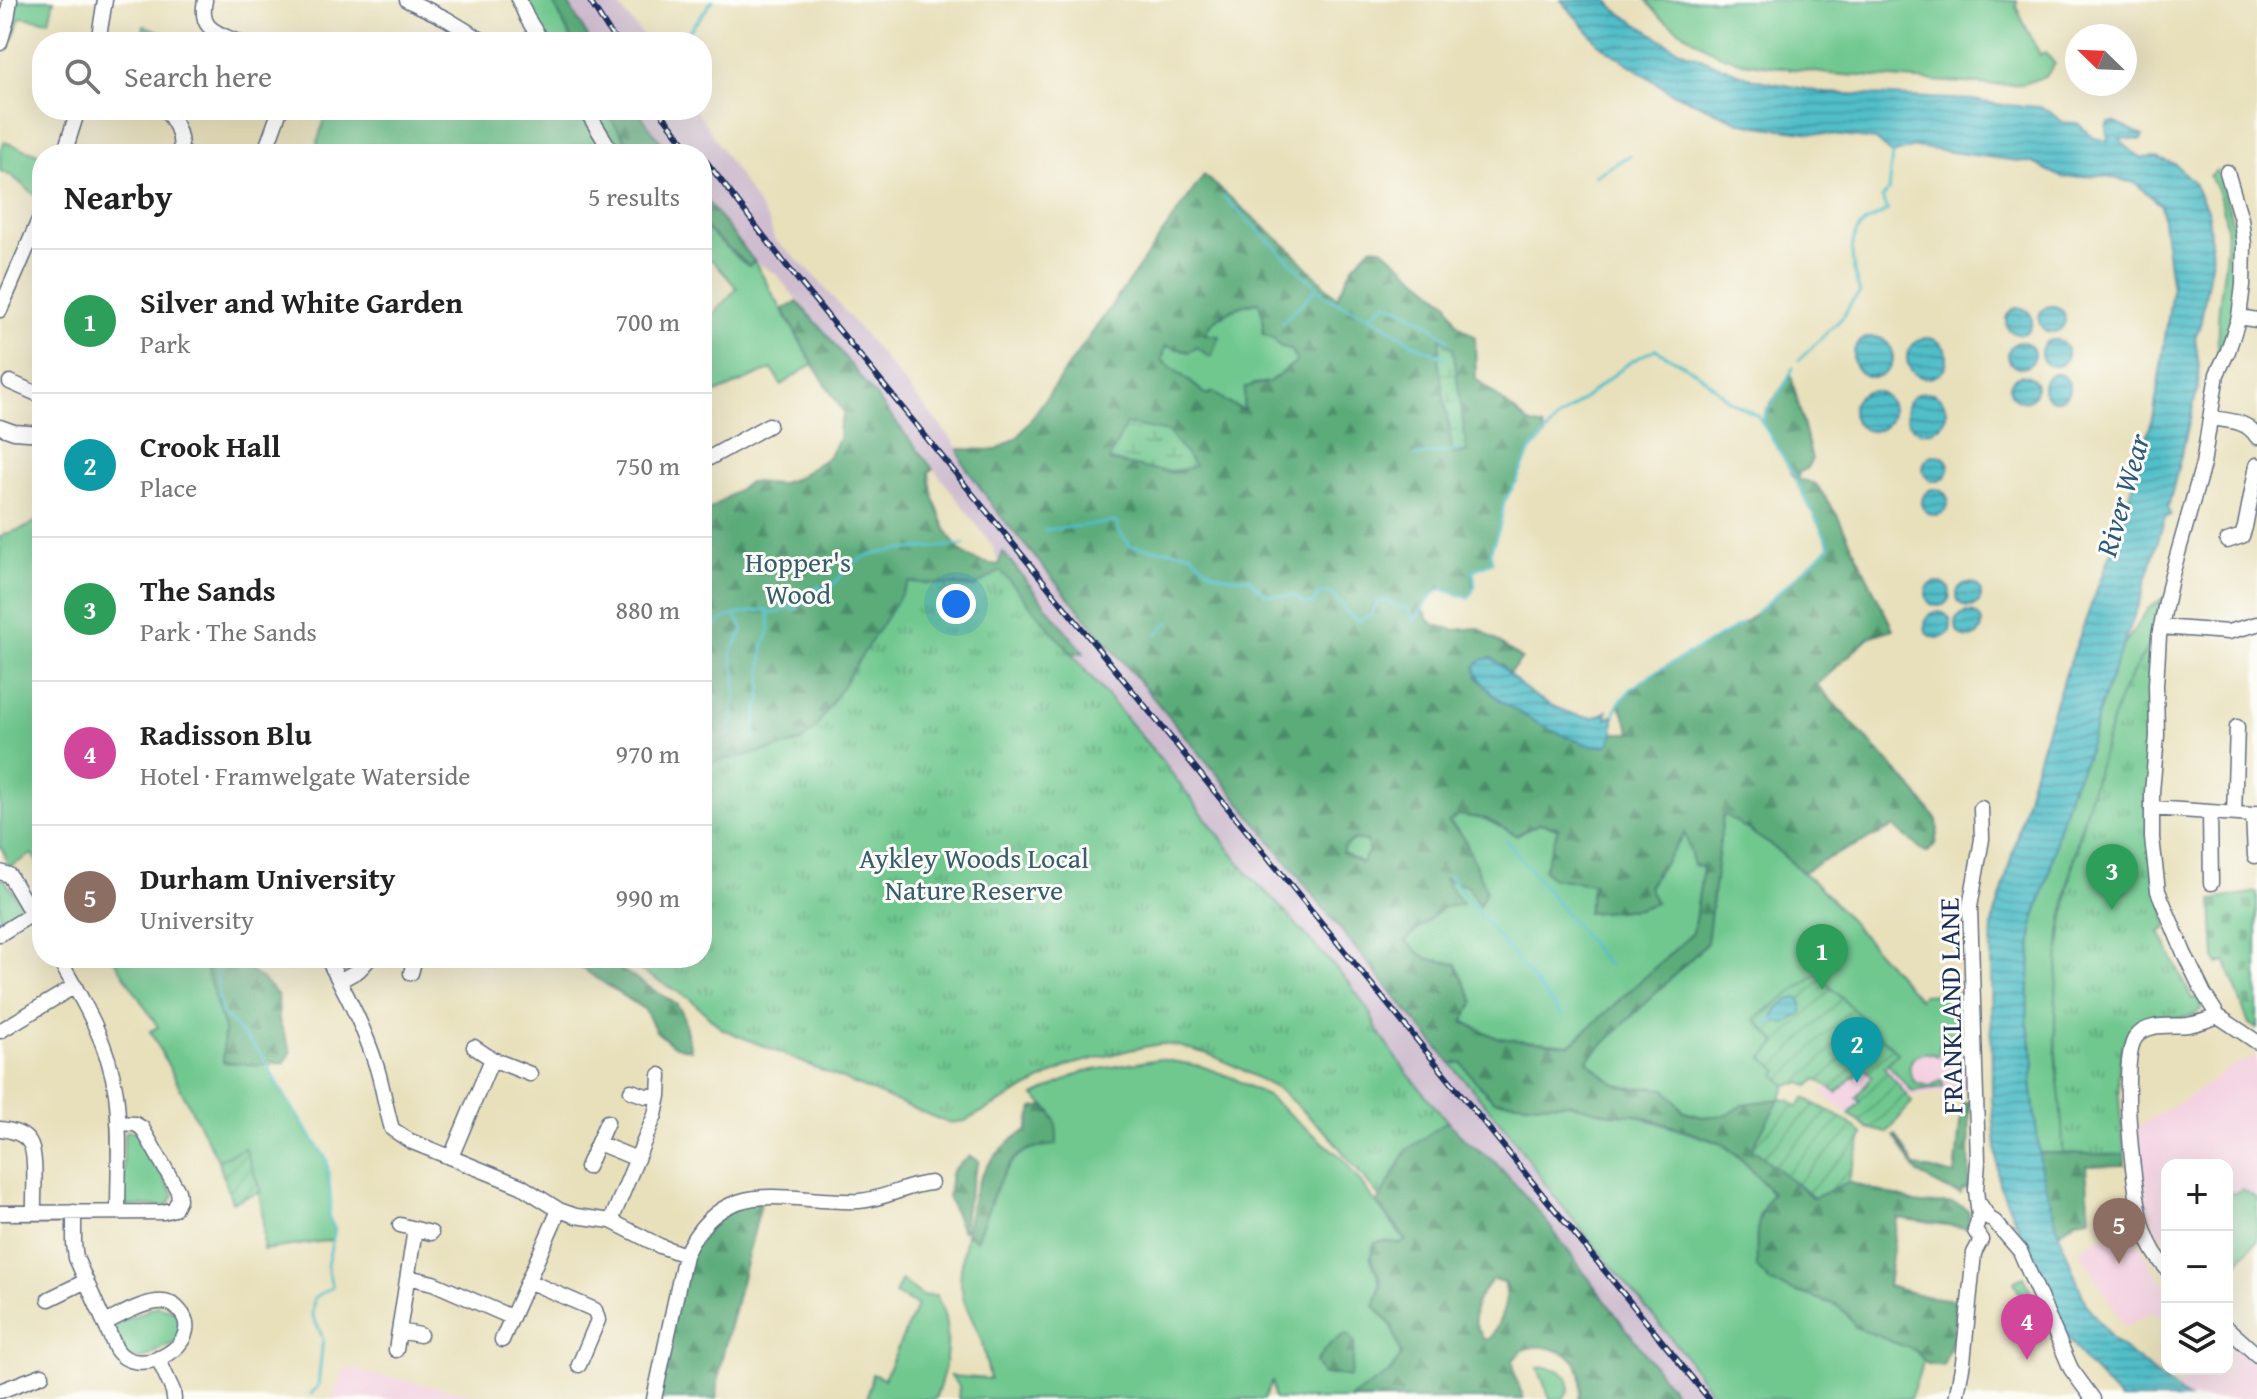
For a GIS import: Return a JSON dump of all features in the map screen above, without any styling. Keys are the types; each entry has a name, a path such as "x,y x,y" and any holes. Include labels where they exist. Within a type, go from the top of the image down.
{"street":[{"path":"0,43 10,0"},
{"path":"100,32 105,0"},
{"path":"205,0 203,20 219,32"},
{"path":"407,0 468,32"},
{"path":"519,0 536,32"},
{"path":"67,144 75,120"},
{"path":"172,120 180,136 180,144"},
{"path":"268,144 276,120"},
{"path":"592,120 607,144"},
{"path":"2227,172 2241,219 2243,285 2239,317 2217,374 2198,485 2171,578 2161,627 2157,654 2152,838 2158,891 2204,994 2218,1016 2257,1042"},
{"path":"0,310 32,236"},
{"path":"2239,317 2257,320"},
{"path":"10,382 32,392"},
{"path":"2211,418 2255,427"},
{"path":"712,456 769,425"},
{"path":"0,427 32,433"},
{"path":"2227,541 2242,536 2255,487 2257,465"},
{"path":"2161,627 2228,632 2257,624"},
{"path":"2234,814 2237,727"},
{"name":"FRANKLAND LANE","path":"1981,808 1982,839 1970,907 1978,1202 1988,1229 2013,1245 2025,1261 2071,1369 2093,1399"},
{"path":"2152,808 2255,814 2255,856"},
{"path":"2210,812 2211,883"},
{"path":"0,872 9,875 32,914 0,934"},
{"path":"64,968 91,1014 116,1092 118,1212"},
{"path":"332,968 354,1010 378,1069 392,1129 410,1141 521,1186 559,1210 611,1221 685,1255"},
{"path":"339,981 361,968"},
{"path":"0,1031 75,986"},
{"path":"2161,1261 2151,1247 2140,1214 2128,1114 2129,1051 2142,1031 2195,1023 2218,1016"},
{"path":"474,1047 492,1059 530,1074"},
{"path":"451,1157 492,1059"},
{"path":"611,1221 655,1115 660,1075"},
{"path":"631,1091 659,1096"},
{"path":"587,1167 607,1122"},
{"path":"0,1213 174,1209 179,1199 178,1191 142,1128 135,1124 118,1123"},
{"path":"0,1129 14,1132 29,1142 33,1152 34,1212"},
{"path":"598,1143 637,1159"},
{"path":"654,1399 685,1255 694,1236 721,1209 744,1199 769,1196 868,1200 931,1183"},
{"path":"502,1340 559,1210"},
{"path":"74,1212 76,1258 116,1349 126,1360 143,1363 176,1348 185,1337 187,1321 177,1307 159,1301 105,1323"},
{"path":"396,1350 408,1277 408,1227 431,1233"},
{"path":"1956,1399 1963,1362 1974,1253 1988,1229"},
{"path":"408,1277 442,1286 511,1317"},
{"path":"49,1299 86,1281"},
{"path":"528,1281 595,1310 598,1320 579,1365"},
{"path":"399,1331 420,1335"},
{"path":"2233,1333 2257,1355"},
{"path":"585,1349 601,1356"},
{"path":"158,1358 174,1399"},
{"path":"0,1391 18,1392 42,1375"}],"shaded area":[{"path":"566,0 614,0 640,32 585,32"},
{"path":"644,120 703,120 769,222 774,239 814,275 949,436 963,463 997,512 1223,781 1356,949 1509,1132 1553,1195 1684,1354 1716,1399 1679,1399 1536,1208 1495,1162 1463,1138 1447,1121 1407,1073 1349,983 1249,875 1163,762 1001,571 992,545 916,445 776,274 754,261 712,208 712,144 662,144"},
{"path":"1817,974 1897,1052 1922,1045 1965,1044 1966,1088 1908,1096 1912,1102 1887,1133 1868,1128 1821,1093 1826,1086 1817,1079 1809,1086 1801,1083 1785,1085"},
{"path":"2257,1056 2257,1241 2233,1270 2233,1159 2161,1159 2161,1234 2156,1231 2146,1201 2134,1129 2195,1093 2231,1067"},
{"path":"2125,1222 2161,1281 2161,1318 2153,1312 2125,1327 2079,1250"},
{"path":"2235,1335 2257,1355 2257,1399 2188,1399 2176,1390 2190,1375 2233,1375"},
{"path":"345,1368 493,1399 331,1399"}],"green space":[{"path":"14,0 54,0 49,21 20,17 13,39 9,38"},
{"path":"519,0 552,0 568,32 537,32"},
{"path":"552,0 566,0 585,32 568,32"},
{"path":"1646,0 2017,0 2016,7 2040,55 2045,52 2055,64 2046,76 2023,84 1993,85 1829,74 1743,62 1720,55 1688,36 1660,17"},
{"path":"144,26 162,32 143,32"},
{"path":"324,120 612,120 628,144 317,144"},
{"path":"612,120 644,120 662,144 628,144"},
{"path":"4,142 32,152 32,193 12,176 0,171 0,153"},
{"path":"2217,170 2231,217 2237,264 2233,310 2218,358 2218,313 2226,225 2224,209 2210,176"},
{"path":"1204,175 1289,248 1337,298 1353,266 1371,247 1382,248 1448,303 1457,324 1475,337 1476,379 1529,423 1543,427 1545,436 1529,453 1504,502 1499,529 1490,552 1492,562 1473,570 1473,587 1469,598 1442,589 1433,594 1423,608 1435,625 1455,630 1478,628 1522,659 1508,674 1502,664 1477,676 1493,695 1558,732 1609,745 1614,733 1632,733 1619,703 1632,690 1662,668 1742,624 1830,546 1762,422 1767,409 1791,375 1812,459 1806,469 1798,473 1799,480 1816,484 1837,515 1893,629 1869,637 1817,685 1914,790 1937,820 1935,844 1925,852 1894,827 1803,872 1772,846 1723,816 1707,943 1587,1060 1619,1086 1665,1089 1684,1112 1702,1117 1727,1115 1744,1104 1780,1099 1752,1148 1813,1198 1848,1182 1913,1203 1955,1204 1969,1212 1968,1228 1897,1218 1888,1286 1956,1300 1953,1339 1943,1366 1927,1364 1916,1351 1855,1327 1847,1314 1836,1305 1771,1283 1757,1268 1756,1247 1759,1221 1772,1193 1741,1158 1721,1143 1634,1115 1610,1114 1568,1103 1493,1100 1461,1062 1451,1064 1223,781 997,512 963,463 958,449 997,450 1019,436","holes":["1259,302 1263,334 1273,338 1279,346 1290,349 1297,361 1269,382 1245,387 1243,410 1213,392 1207,395 1162,360 1166,346 1190,352 1196,347 1211,357 1219,336 1205,334 1214,321 1235,308","1453,349 1467,451 1453,454 1439,364","1126,424 1168,432 1183,471 1169,472 1110,461","1458,815 1486,819 1516,835 1541,823 1558,828 1544,870 1552,878 1593,884 1587,913 1638,909 1656,903 1648,886 1685,833 1694,865 1703,867 1693,933 1570,1045 1497,1038 1463,1022 1474,1002 1456,964 1426,958 1405,941 1442,908 1462,904 1444,879 1467,886 1479,906 1486,890 1464,838 1449,822","1354,839 1367,841 1369,850 1362,863 1342,852"]},
{"path":"712,208 754,261 749,266 712,234"},
{"path":"712,234 741,261 749,266 754,261 813,364 781,385 772,369 712,395 712,315 737,288 714,262"},
{"name":"Hopper's Wood","path":"797,302 823,330 933,469 929,472 936,503 945,527 963,553 998,565 1003,552 1084,653 1070,653 1001,572 974,587 909,582 815,729 801,742 712,763 712,508 749,482 779,484 796,478 828,457 839,439 844,413 783,309"},
{"path":"1260,302 1263,334 1273,337 1279,346 1290,349 1297,361 1269,382 1254,384 1243,410 1228,404 1214,392 1207,395 1162,360 1166,345 1189,352 1218,336 1205,334 1211,322 1244,304"},
{"path":"1440,338 1453,349 1467,451 1453,454 1439,364"},
{"path":"1126,424 1168,432 1195,466 1163,471 1109,460"},
{"path":"32,524 32,854 8,868 0,845 0,536"},
{"name":"Aykley Woods Local Nature Reserve","path":"1001,571 1163,762 1249,875 1349,983 1407,1073 1447,1121 1407,1150 1380,1198 1329,1135 1281,1091 1208,1054 1160,1044 1070,1065 965,1121 948,1123 722,1029 690,999 636,968 712,968 712,763 801,742 815,729 909,582 974,587"},
{"path":"2163,598 2153,637 2125,688 2078,837 2060,932 2055,1022 2063,1153 2039,1153 2031,1082 2034,1063 2027,1019 2033,923 2070,791 2086,758 2101,704 2122,648 2148,609"},
{"path":"2153,637 2150,767 2167,928 2160,932 2192,999 2200,996 2201,1009 2190,1016 2141,1023 2128,1034 2119,1066 2125,1155 2063,1153 2055,1019 2063,918 2083,820 2115,710"},
{"path":"1458,815 1486,819 1516,835 1541,823 1558,828 1552,878 1594,884 1587,913 1638,909 1656,903 1648,887 1686,832 1694,865 1703,867 1693,933 1570,1045 1497,1038 1463,1021 1426,958 1405,941 1442,908 1442,878 1467,886 1479,905 1486,891 1464,838 1449,822"},
{"path":"1727,815 1772,846 1821,888 1919,999 1923,995 1962,993 1965,1044 1940,1045 1938,1056 1923,1053 1910,1064 1911,1076 1916,1083 1931,1086 1940,1080 1943,1087 1912,1091 1887,1063 1897,1053 1817,975 1755,1019 1777,1043 1779,1071 1776,1075 1785,1085 1780,1099 1744,1104 1727,1115 1702,1117 1684,1112 1654,1087 1632,1088 1617,1084 1587,1060 1706,943 1723,816"},
{"path":"1354,839 1367,841 1369,851 1362,864 1342,852"},
{"path":"0,878 4,879 26,910 0,929"},
{"path":"2257,892 2257,1028 2249,1024 2226,962 2218,964 2215,957 2212,900"},
{"path":"120,968 206,968 224,1029 223,1062 267,1064 286,1099 327,1160 331,1204 328,1217 335,1229 332,1240 263,1250 260,1198 245,1148 218,1160 150,1031 158,1027"},
{"path":"206,968 245,968 262,979 278,996 279,1021 291,1052 284,1063 259,1065 223,1062 224,1029"},
{"path":"581,968 619,968 676,1004 682,1012 691,1050 672,1045 656,1031 645,1010"},
{"path":"1817,974 1898,1053 1884,1067 1912,1102 1887,1133 1868,1128 1849,1114 1860,1102 1856,1098 1872,1076 1863,1068 1837,1093 1817,1079 1809,1086 1801,1083 1785,1085 1776,1075 1779,1071 1763,1058 1777,1042 1755,1019"},
{"path":"1159,1059 1201,1066 1267,1096 1341,1157 1405,1241 1402,1244 1384,1241 1370,1257 1379,1281 1374,1306 1392,1326 1401,1355 1392,1371 1349,1399 1274,1399 1272,1380 1263,1399 958,1399 959,1386 950,1376 990,1379 981,1339 964,1301 960,1278 966,1233 976,1240 1000,1179 1015,1158 1029,1149 1052,1112 1034,1096 1082,1072"},
{"path":"1461,1062 1493,1100 1568,1103 1610,1114 1634,1115 1728,1148 1772,1193 1759,1216 1771,1283 1836,1305 1847,1314 1855,1327 1916,1351 1924,1360 1910,1399 1716,1399 1684,1354 1553,1195 1509,1132 1451,1064"},
{"path":"1804,1098 1845,1120 1863,1134 1848,1182 1814,1198 1752,1148 1780,1099 1789,1100 1798,1107"},
{"path":"1970,1101 1969,1189 1962,1190 1961,1194 1918,1174 1894,1136 1915,1166 1955,1175 1962,1103"},
{"path":"1044,1106 1054,1118 1057,1145 1031,1149 1011,1163 996,1188 976,1240 966,1232 980,1178 1001,1150 1027,1131 1033,1108"},
{"path":"1447,1121 1463,1138 1495,1162 1536,1208 1679,1399 1579,1399 1581,1380 1575,1362 1558,1350 1535,1347 1522,1351 1513,1360 1515,1376 1524,1399 1349,1399 1392,1371 1401,1355 1392,1326 1374,1305 1381,1280 1371,1256 1375,1243 1401,1244 1406,1240 1378,1203 1407,1150","holes":["1493,1279 1504,1282 1506,1296 1502,1315 1493,1335 1483,1339 1475,1321 1476,1303"]},
{"path":"126,1131 137,1133 174,1195 168,1206 129,1206 123,1200"},
{"path":"245,1148 261,1192 232,1202 218,1160"},
{"path":"2039,1153 2125,1155 2125,1165 2086,1166 2090,1218 2076,1220 2059,1233"},
{"path":"970,1156 979,1161 968,1195 962,1231 948,1197 951,1174"},
{"path":"2242,1189 2257,1198 2257,1241 2233,1269 2233,1193"},
{"path":"763,1196 721,1361 716,1399 654,1399 680,1274 705,1223"},
{"path":"2024,1277 2042,1318 2034,1327 2014,1281"},
{"path":"901,1280 923,1296 936,1295 942,1307 947,1347 940,1387 935,1399 867,1399 872,1374 884,1379 917,1305 895,1294"},
{"path":"157,1306 178,1312 181,1339 142,1359 127,1357 114,1325"},
{"path":"1348,1334 1355,1343 1350,1377 1323,1375 1316,1362 1334,1341"},
{"path":"1546,1367 1568,1377 1569,1389 1563,1399 1550,1399 1538,1368"}],"water":[{"path":"1561,0 1608,0 1617,11 1677,49 1753,79 1826,93 1972,100 2040,107 2062,122 2077,123 2094,138 2108,141 2106,127 2114,122 2143,136 2141,140 2120,138 2126,147 2142,158 2156,157 2175,164 2194,183 2208,212 2212,258 2200,326 2195,337 2198,387 2168,508 2171,515 2165,518 2140,600 2101,704 2086,758 2070,791 2058,831 2050,871 2033,923 2027,1019 2034,1063 2031,1082 2041,1170 2059,1233 2086,1304 2114,1341 2188,1399 2120,1399 2087,1364 2064,1331 1999,1184 1992,1098 1992,924 2055,703 2119,529 2154,413 2172,290 2161,205 2135,183 2101,175 2063,178 2033,163 1914,147 1892,154 1876,140 1742,123 1672,93 1599,44"},
{"path":"2052,306 2061,310 2065,319 2061,328 2052,332 2043,328 2039,319 2043,310"},
{"path":"2019,308 2028,312 2032,321 2028,330 2019,334 2010,330 2006,321 2010,312"},
{"path":"1873,337 1887,343 1893,357 1887,371 1873,377 1859,371 1853,357 1859,343"},
{"path":"1927,338 1941,344 1947,358 1941,372 1927,378 1913,372 1907,358 1913,344"},
{"path":"2054,340 2063,344 2067,353 2063,362 2054,366 2045,362 2041,353 2045,344"},
{"path":"2021,342 2030,346 2034,355 2030,364 2021,368 2012,364 2008,355 2012,346"},
{"path":"2056,374 2065,378 2069,387 2065,396 2056,400 2047,396 2043,387 2047,378"},
{"path":"2023,375 2032,379 2036,388 2032,397 2023,401 2014,397 2010,388 2014,379"},
{"path":"1872,391 1886,397 1892,411 1886,425 1872,431 1858,425 1852,411 1858,397"},
{"path":"1926,392 1940,398 1946,412 1940,426 1926,432 1912,426 1906,412 1912,398"},
{"path":"1936,455 1945,459 1949,468 1945,477 1936,481 1927,477 1923,468 1927,459"},
{"path":"1935,489 1944,493 1948,502 1944,511 1935,515 1926,511 1922,502 1926,493"},
{"path":"1938,582 1947,585 1950,594 1947,603 1938,606 1929,603 1926,594 1929,585"},
{"path":"1969,583 1978,586 1981,595 1978,604 1969,607 1960,604 1957,595 1960,586"},
{"path":"1938,612 1947,616 1951,625 1947,634 1938,638 1929,634 1925,625 1929,616"},
{"path":"1969,612 1978,616 1982,625 1978,634 1969,638 1960,634 1956,625 1960,616"},
{"path":"1491,658 1530,693 1558,708 1587,717 1597,717 1607,711 1606,719 1614,715 1614,733 1609,745 1598,746 1573,740 1499,700 1483,684 1475,667 1482,660"},
{"path":"1797,998 1802,1003 1802,1013 1786,1024 1775,1021 1774,1014 1779,1007"}],"waterway":[{"path":"689,32 713,0"},
{"path":"1799,360 1843,317 1860,293 1853,266 1854,238 1864,224 1888,210 1882,198 1888,191 1892,153"},
{"path":"1595,176 1630,155"},
{"path":"1224,197 1329,299 1369,316 1386,303 1420,318 1449,341"},
{"path":"1282,323 1318,287"},
{"path":"1369,316 1413,344 1446,358"},
{"path":"1044,530 1117,522 1119,532 1131,546 1191,553 1210,571 1223,576 1249,578 1268,594 1294,595 1305,604 1313,604 1319,593 1332,593 1347,613 1358,621 1369,616 1378,602 1387,600 1397,607 1408,608 1414,621 1433,594 1442,589 1469,598 1475,586 1473,570 1492,562 1490,552 1499,529 1504,502 1529,453 1558,419 1630,362 1655,349 1699,374 1730,401 1758,416 1794,475"},
{"path":"1762,422 1793,368"},
{"path":"1416,456 1460,450"},
{"path":"1756,613 1830,546 1796,480"},
{"path":"712,628 738,614 766,609 769,613 785,608 798,609 797,603 801,600 806,604 814,599 818,586 828,590 850,567 868,556 964,545"},
{"path":"730,735 736,675 731,653 743,630 735,614"},
{"path":"754,740 756,714 761,701 763,648 770,630 769,614"},
{"path":"1157,634 1169,622"},
{"path":"1614,715 1619,703 1632,688 1742,624"},
{"path":"1506,840 1608,966"},
{"path":"1449,876 1562,1016"},
{"path":"215,968 221,1012 262,1055 286,1099 327,1160 331,1204 328,1217 335,1229 327,1265 332,1287 314,1298 312,1314 323,1338 318,1386 311,1394"},
{"path":"1766,1026 1776,1019"}],"railway":[{"path":"589,0 610,32"},
{"path":"667,120 685,144"},
{"path":"712,169 786,265 1709,1399"}],"place":[{"name":"The Sands","path":"2112,910"},
{"name":"Silver and White Garden","path":"1822,990"},
{"name":"Crook Hall","path":"1857,1083"},
{"name":"Durham University","path":"2119,1264"},
{"name":"Radisson Blu","path":"2027,1360"}],"water label":[{"name":"River Wear","path":"2122,495"}]}
